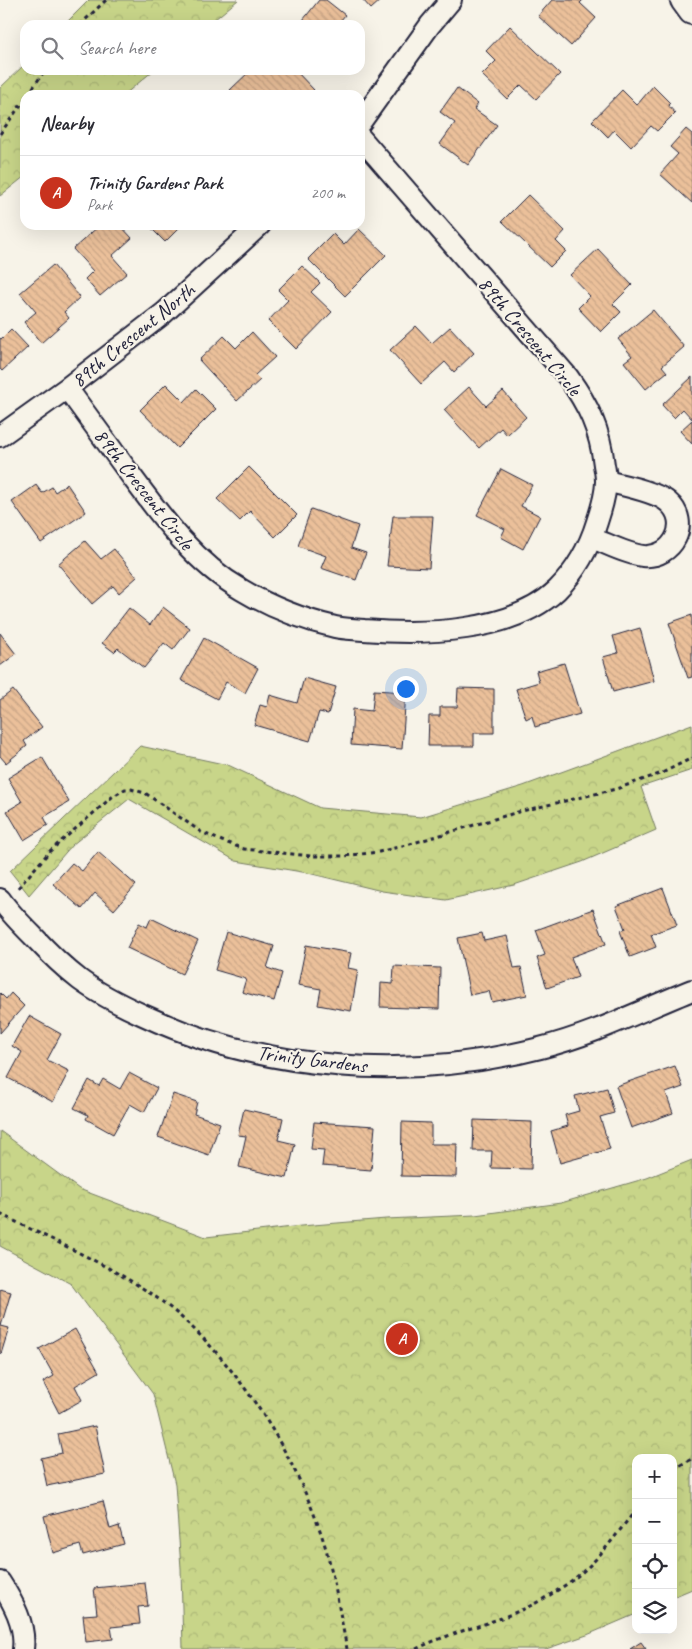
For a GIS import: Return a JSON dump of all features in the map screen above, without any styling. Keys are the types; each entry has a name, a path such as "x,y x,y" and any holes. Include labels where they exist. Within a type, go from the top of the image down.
{"street":[{"path":"365,116 430,25 451,0"},
{"name":"89th Crescent Circle","path":"67,388 164,520 199,559 240,590 288,614 338,628 391,632 451,630 493,622 514,615 538,604 556,591 570,576 582,557 592,538 600,512 606,481 598,433 591,413 568,376 365,143"},
{"name":"89th Crescent North","path":"0,436 67,388 164,313 255,230"},
{"path":"592,538 644,556 662,553 673,543 680,527 678,511 667,500 606,481"},
{"name":"Trinity Gardens","path":"7,896 48,952 81,980 117,1002 161,1023 219,1044 282,1058 347,1067 412,1066 476,1060 540,1048 602,1028 692,990"},
{"path":"0,1582 20,1617 24,1649"}],"path":[{"path":"85,20 106,0"},
{"path":"31,90 42,75"},
{"path":"0,134 20,106"},
{"path":"7,896 50,851 112,797 125,789 145,793 201,832 222,842 244,849 311,856 344,856 379,852 518,812 616,789 662,773 692,758"},
{"path":"0,1214 114,1272 160,1301 204,1340 226,1365 271,1429 298,1478 316,1521 328,1559 347,1649"},
{"path":"677,1467 692,1459"},
{"path":"416,1649 436,1639 530,1606 551,1594 591,1564 632,1515"}],"green space":[{"path":"89,0 238,0 214,20 69,20"},
{"path":"20,69 20,75 148,75 130,90 20,90 20,180 0,196 0,88"},
{"path":"692,724 692,770 641,787 656,830 582,862 514,885 446,900 382,891 308,873 236,861 129,799 72,845 29,895 10,871 140,746 228,765 320,808 421,817 523,786"},
{"path":"0,1131 79,1189 206,1237 386,1219 475,1215 561,1203 647,1178 692,1160 692,1589 677,1595 677,1454 632,1454 632,1616 587,1635 546,1649 183,1649 181,1568 175,1484 153,1394 71,1284 0,1246"}],"building":[{"path":"319,0 326,0 345,15 341,20 303,20"},
{"path":"363,0 381,0 371,9"},
{"path":"552,0 583,0 580,3 596,18 571,46 538,16"},
{"path":"510,26 560,74 536,99 521,85 507,99 482,75 496,61 486,51"},
{"path":"246,75 300,75 314,90 230,90"},
{"path":"653,86 670,103 668,105 675,113 657,131 651,126 631,147 614,130 608,137 592,121 622,90 637,105"},
{"path":"457,88 478,104 474,109 497,125 468,165 440,144 455,123 440,112"},
{"path":"686,129 692,134 692,203 660,174 678,154 670,147"},
{"path":"528,195 565,231 556,241 566,251 550,267 502,221"},
{"path":"94,230 125,230 132,238 112,256 127,273 100,296 85,279 93,271 73,249"},
{"path":"153,230 177,230 165,242"},
{"path":"360,230 386,255 345,296 308,259 333,234 344,245"},
{"path":"598,249 632,285 613,304 621,312 601,332 578,308 590,296 570,275"},
{"path":"53,265 80,297 64,312 69,318 41,343 24,322 36,312 20,293"},
{"path":"302,266 320,283 311,292 332,312 296,349 268,321 288,300 278,290"},
{"path":"653,310 684,347 662,366 667,372 646,389 624,362 632,356 618,339"},
{"path":"416,326 432,343 450,327 474,353 454,372 445,362 421,384 390,350"},
{"path":"11,329 28,347 2,371 0,369 0,338"},
{"path":"252,332 275,357 255,375 260,380 237,401 199,360 224,336 236,348"},
{"path":"692,377 692,419 683,409 674,418 662,405"},
{"path":"166,384 184,402 196,389 216,409 177,448 140,410"},
{"path":"469,387 486,406 503,391 526,417 507,435 501,428 479,448 444,410"},
{"path":"692,420 692,444 680,431"},
{"path":"249,467 297,515 275,537 250,511 240,521 217,499"},
{"path":"501,469 532,485 521,506 540,516 523,549 501,537 505,529 477,515"},
{"path":"67,484 86,512 41,543 12,502 36,485 42,493 52,487 55,492"},
{"path":"311,509 358,526 351,548 366,553 356,580 321,568 326,556 298,546"},
{"path":"393,516 433,516 429,568 387,566"},
{"path":"85,541 101,559 114,549 137,577 119,593 113,586 92,604 58,564"},
{"path":"163,607 190,628 173,650 164,643 144,668 118,648 114,652 102,643 129,608 150,625"},
{"path":"692,615 692,677 688,678 669,623"},
{"path":"640,628 654,681 613,692 603,657 618,653 613,636"},
{"path":"0,633 16,654 0,666"},
{"path":"204,638 258,668 245,693 226,682 217,699 181,680"},
{"path":"564,663 580,714 535,727 532,716 526,719 516,689 539,682 536,671"},
{"path":"304,678 336,687 328,714 319,712 310,741 254,725 260,705 267,707 270,695 297,703"},
{"path":"458,688 494,689 494,733 474,733 474,746 428,746 429,716 440,716 440,707 457,707"},
{"path":"13,690 42,727 24,741 27,746 6,763 0,756 0,700"},
{"path":"374,690 406,692 402,749 351,745 353,709 372,711"},
{"path":"42,757 69,802 44,817 48,825 24,840 7,811 22,802 8,778"},
{"path":"98,852 136,885 114,910 95,893 82,909 53,884 72,863 82,871"},
{"path":"663,888 677,925 651,934 656,947 630,957 620,931 625,929 616,906"},
{"path":"593,909 606,944 571,957 578,977 547,988 537,958 545,955 536,930"},
{"path":"151,918 198,941 182,974 127,948 139,923 147,927"},
{"path":"226,932 274,946 267,968 282,973 274,1001 242,992 246,979 215,970"},
{"path":"482,933 484,941 507,936 514,968 521,967 527,995 492,1002 489,991 470,995 458,938"},
{"path":"306,945 351,953 348,968 358,970 351,1011 318,1005 321,989 298,985"},
{"path":"394,966 440,968 439,1009 380,1007 381,983 393,984"},
{"path":"0,993 6,999 11,993 24,1006 0,1033"},
{"path":"29,1016 61,1034 47,1060 69,1071 53,1102 8,1078 22,1052 12,1046"},
{"path":"675,1066 683,1087 666,1093 673,1113 631,1128 616,1086"},
{"path":"129,1073 157,1088 144,1112 130,1104 113,1134 86,1119 88,1115 74,1108 89,1080 99,1086 103,1079 120,1089"},
{"path":"607,1088 614,1113 600,1117 610,1149 560,1163 551,1131 568,1126 565,1115 579,1111 575,1096"},
{"path":"173,1094 197,1102 194,1114 220,1123 209,1155 158,1137"},
{"path":"244,1109 283,1118 278,1140 295,1144 287,1178 239,1167 246,1136 238,1135"},
{"path":"474,1120 532,1122 531,1169 491,1168 492,1151 473,1151"},
{"path":"314,1122 375,1126 371,1170 322,1166 324,1150 311,1149"},
{"path":"402,1122 431,1123 431,1144 457,1144 456,1177 401,1176"},
{"path":"0,1289 11,1292 1,1326 9,1328 1,1354 0,1353"},
{"path":"75,1329 99,1372 75,1386 82,1400 59,1413 43,1382 54,1376 39,1349"},
{"path":"95,1426 105,1474 47,1486 41,1458 62,1453 58,1434"},
{"path":"103,1501 110,1529 119,1526 124,1544 83,1555 80,1545 53,1553 44,1516"},
{"path":"145,1583 148,1606 138,1607 140,1624 111,1627 113,1639 86,1642 83,1615 97,1614 94,1588"},
{"path":"641,1642 646,1649 630,1649"}],"place":[{"name":"Trinity Gardens Park","path":"402,1339"}]}
